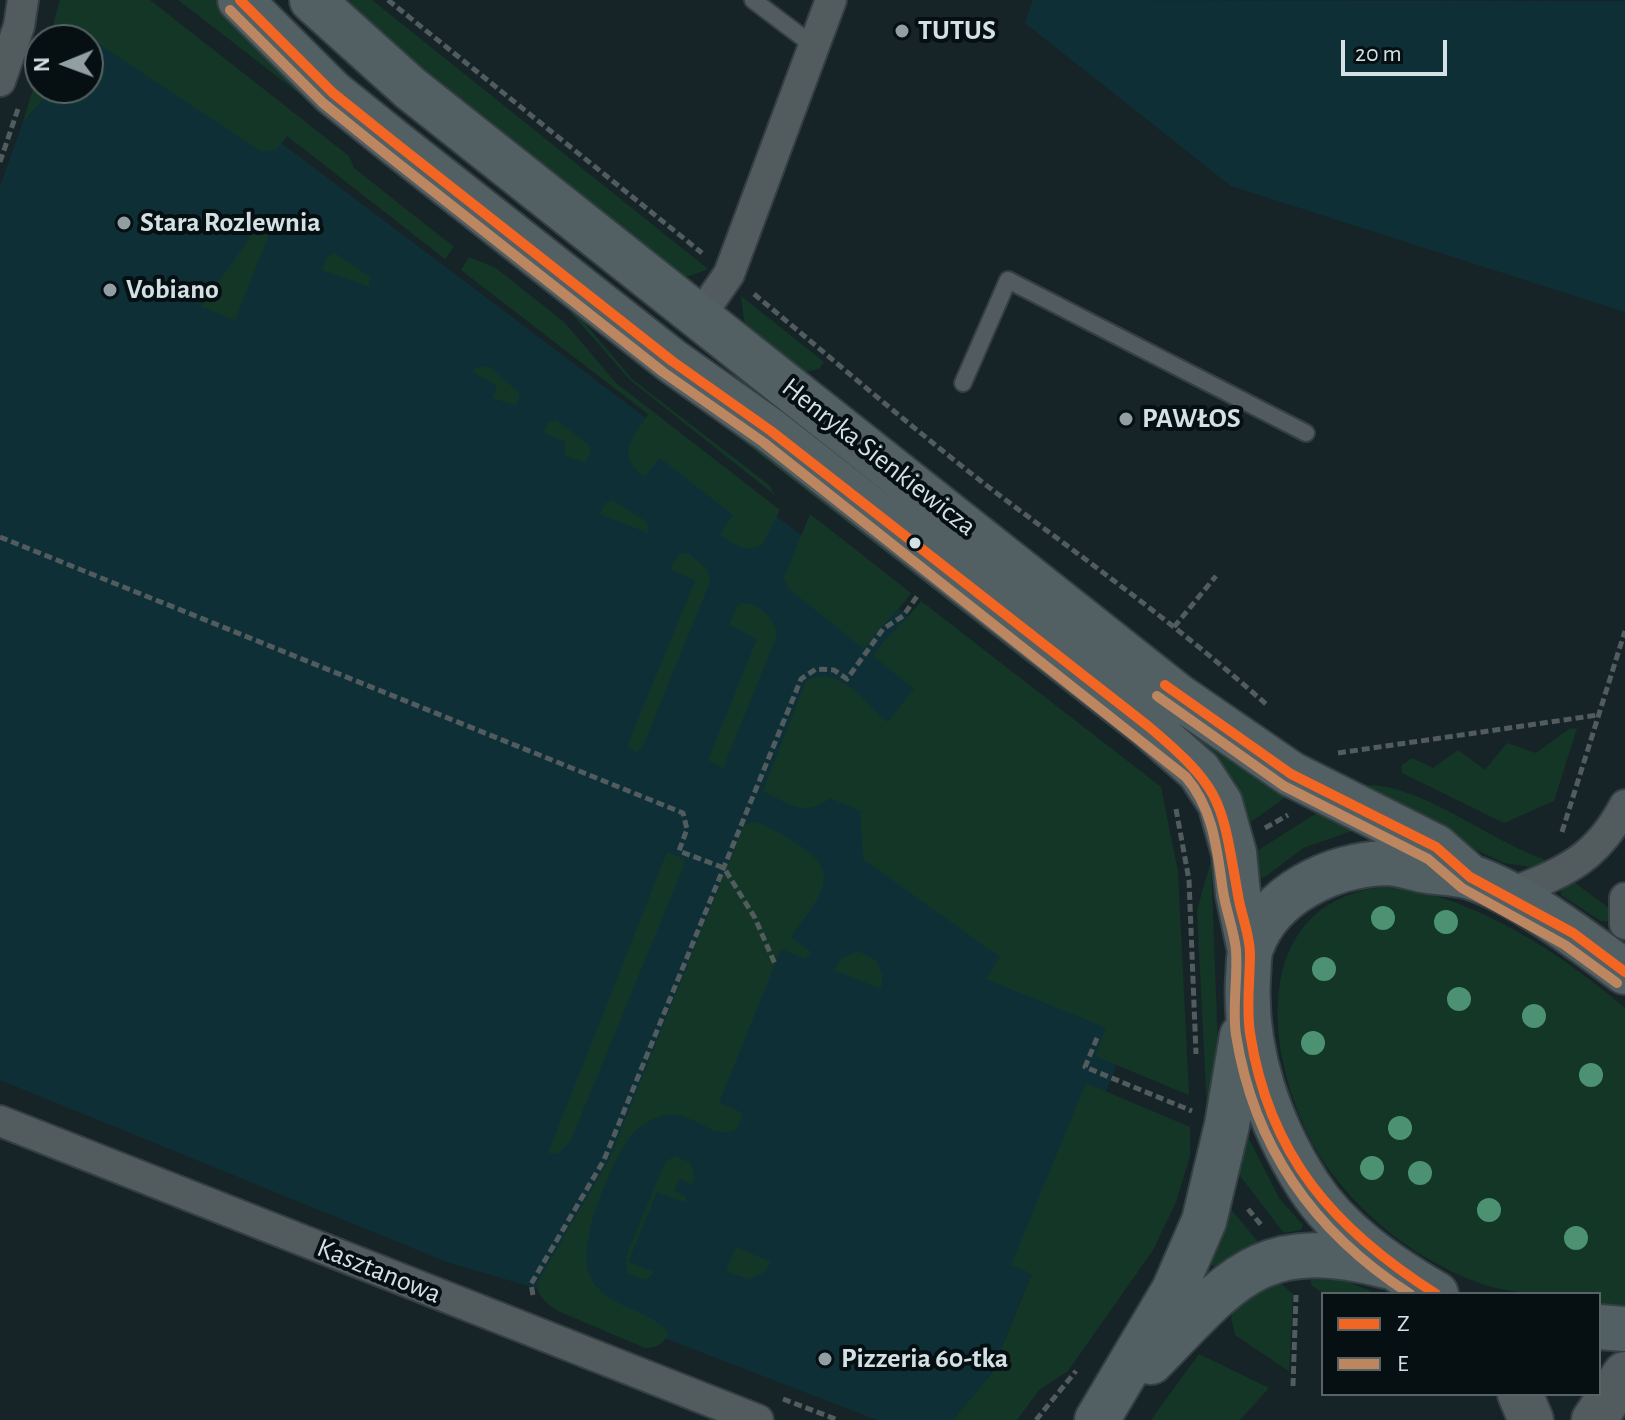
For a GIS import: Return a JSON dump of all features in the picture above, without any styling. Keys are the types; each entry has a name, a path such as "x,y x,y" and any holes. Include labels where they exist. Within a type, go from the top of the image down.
{"main road":[{"name":"Henryka Sienkiewicza","path":"240,0 333,93 382,133 672,361 796,450 1148,726 1199,771 1220,803 1228,826 1250,951"},
{"name":"Henryka Sienkiewicza","path":"312,0 410,88 1179,697 1291,774 1436,847 1488,886"},
{"path":"1102,1413 1174,1290 1204,1221 1227,1125 1247,1006 1250,951 1259,931 1282,902 1311,881 1336,871 1390,863 1488,886 1573,933 1625,972"},
{"path":"1247,1006 1255,1064 1285,1144 1309,1186 1332,1216 1391,1267 1433,1292"},
{"path":"1102,1413 1194,1318 1245,1271 1281,1258 1321,1254 1391,1267"},
{"path":"1601,1327 1625,1329"},
{"path":"1594,1420 1625,1374"},
{"path":"1521,1396 1531,1420"}],"street":[{"path":"0,81 19,26 23,0"},
{"path":"700,316 729,274 831,0"},
{"path":"1488,886 1575,867 1613,828 1625,805"},
{"path":"1625,898 1625,924"},
{"name":"Kasztanowa","path":"0,1121 758,1420"}],"lane":[{"path":"753,0 814,46"},
{"path":"963,383 1008,280 1306,433"}],"path":[{"path":"388,0 709,258"},
{"path":"742,284 998,494 1174,627 1269,707"},
{"path":"0,537 683,813 687,829 679,851 724,868 755,918 775,964"},
{"path":"1174,627 1216,576"},
{"path":"537,1301 531,1284 604,1160 801,679 816,669 834,670 847,679 883,629 903,616 921,592"},
{"path":"1558,844 1625,631"},
{"path":"1338,753 1598,715"},
{"path":"1173,798 1189,880 1196,1067"},
{"path":"1097,1038 1085,1067 1198,1114 1197,1098"},
{"path":"1238,1197 1264,1229"},
{"path":"1293,1386 1297,1282"}],"shaded area":[{"path":"1033,0 1625,1 1625,312 1231,186 1025,23"},
{"path":"114,17 1142,792 1137,1015 991,1374 953,1420 877,1420 535,1288 447,1262 0,1080 0,187 23,122 39,104 104,104 104,29"}],"green space":[{"path":"60,0 150,0 349,156 354,168 454,247 445,259 287,136 276,150 262,152 104,48 104,24 53,24"},
{"path":"178,0 225,0 345,129 186,6"},
{"path":"327,0 372,0 708,269 689,276 673,276"},
{"path":"28,104 39,104 23,122"},
{"path":"274,215 297,220 300,230 274,222 235,320 201,307 262,221"},
{"path":"335,253 370,277 369,287 322,270 327,257"},
{"path":"469,257 496,268 565,323 616,383 780,510 762,545 744,548 720,534 733,515 660,458 644,477 630,461 628,453 632,439 648,414 461,270"},
{"path":"547,278 632,379 769,485 775,495 630,380 551,290"},
{"path":"741,296 824,362 819,369 797,373 745,326"},
{"path":"647,356 1161,759 1171,774 668,383"},
{"path":"488,366 520,393 516,406 493,398 497,386 473,372 476,368"},
{"path":"556,420 588,444 591,451 586,463 564,455 565,442 544,433 547,422"},
{"path":"612,500 647,522 648,533 600,514 605,503"},
{"path":"810,514 911,593 864,649 789,589 784,578"},
{"path":"688,553 708,570 710,582 642,748 635,752 627,746 695,581 670,569 678,555"},
{"path":"921,601 1161,787 1178,872 1189,1095 1095,1056 1106,1028 986,979 1000,957 863,859 860,811 830,798 812,807 796,807 763,791 806,681 830,677 841,681 888,722 914,689 873,656"},
{"path":"743,603 765,613 777,635 723,768 708,760 757,639 729,625 737,606"},
{"path":"1172,708 1295,790 1251,822 1236,790 1218,765 1170,719"},
{"path":"1577,728 1554,801 1504,823 1402,773 1401,766 1412,758 1433,768 1458,750 1485,770 1507,743 1536,753 1569,729"},
{"path":"1374,785 1419,798 1532,855 1555,863 1532,867 1504,863 1346,787"},
{"path":"1325,808 1355,830 1303,848 1265,877 1257,878 1255,852"},
{"path":"754,822 799,845 814,856 822,867 822,889 791,937 811,952 805,959 781,949 719,1103 743,1113 737,1129 720,1132 678,1115 652,1120 628,1139 604,1187 587,1245 590,1276 605,1294 649,1317 668,1332 660,1344 645,1348 558,1311 541,1296 537,1283 609,1160 744,825"},
{"path":"667,852 684,859 685,863 570,1142 557,1154 548,1153"},
{"path":"1211,861 1219,1076 1209,1150 1197,910"},
{"path":"1574,882 1610,909 1609,921 1601,921 1561,895 1561,887"},
{"path":"1393,886 1457,903 1546,948 1625,1008 1625,1306 1601,1307 1601,1292 1504,1290 1454,1272 1395,1237 1360,1206 1331,1172 1308,1134 1291,1090 1280,1044 1278,999 1287,957 1308,922 1343,897"},
{"path":"859,951 877,961 882,975 881,989 833,970 842,958"},
{"path":"1086,1083 1190,1127 1190,1156 1176,1202 1153,1250 1068,1371 1039,1390 1017,1420 953,1420 991,1374 1032,1274 1011,1265"},
{"path":"1246,1133 1279,1198 1303,1225 1301,1230 1284,1233 1234,1168"},
{"path":"675,1156 691,1163 694,1174 692,1184 679,1179 674,1191 687,1197 684,1202 657,1192 628,1262 654,1272 646,1280 628,1274 626,1257 665,1162"},
{"path":"1224,1201 1258,1242 1233,1255 1219,1267 1204,1263"},
{"path":"736,1247 771,1262 763,1273 748,1279 726,1271"},
{"path":"1310,1275 1342,1279 1372,1292 1321,1292 1311,1285"},
{"path":"1279,1282 1293,1294 1289,1371 1235,1335 1231,1317 1235,1306"},
{"path":"1199,1354 1269,1388 1240,1420 1151,1420"}],"transit line":[{"name":"Z","path":"240,0 333,93 672,361 771,431 1148,726 1192,766 1215,799 1227,838 1250,947 1250,1033 1259,1077 1273,1117 1290,1152 1337,1215 1367,1243 1433,1292"},
{"name":"E","path":"230,10 323,103 385,153 663,372 763,442 1186,777 1203,803 1216,846 1236,950 1236,1035 1257,1114 1294,1184 1318,1215 1345,1244 1407,1292"},
{"name":"Z","path":"1165,685 1291,774 1436,847 1470,877 1573,933 1625,972"},
{"name":"E","path":"1157,696 1284,786 1428,859 1462,888 1565,945 1617,983"}],"place":[{"name":"TUTUS","path":"902,31"},
{"name":"Stara Rozlewnia","path":"124,223"},
{"name":"Vobiano","path":"110,290"},
{"name":"PAWŁOS","path":"1126,419"},
{"name":"Pizzeria 60-tka","path":"825,1359"}]}
